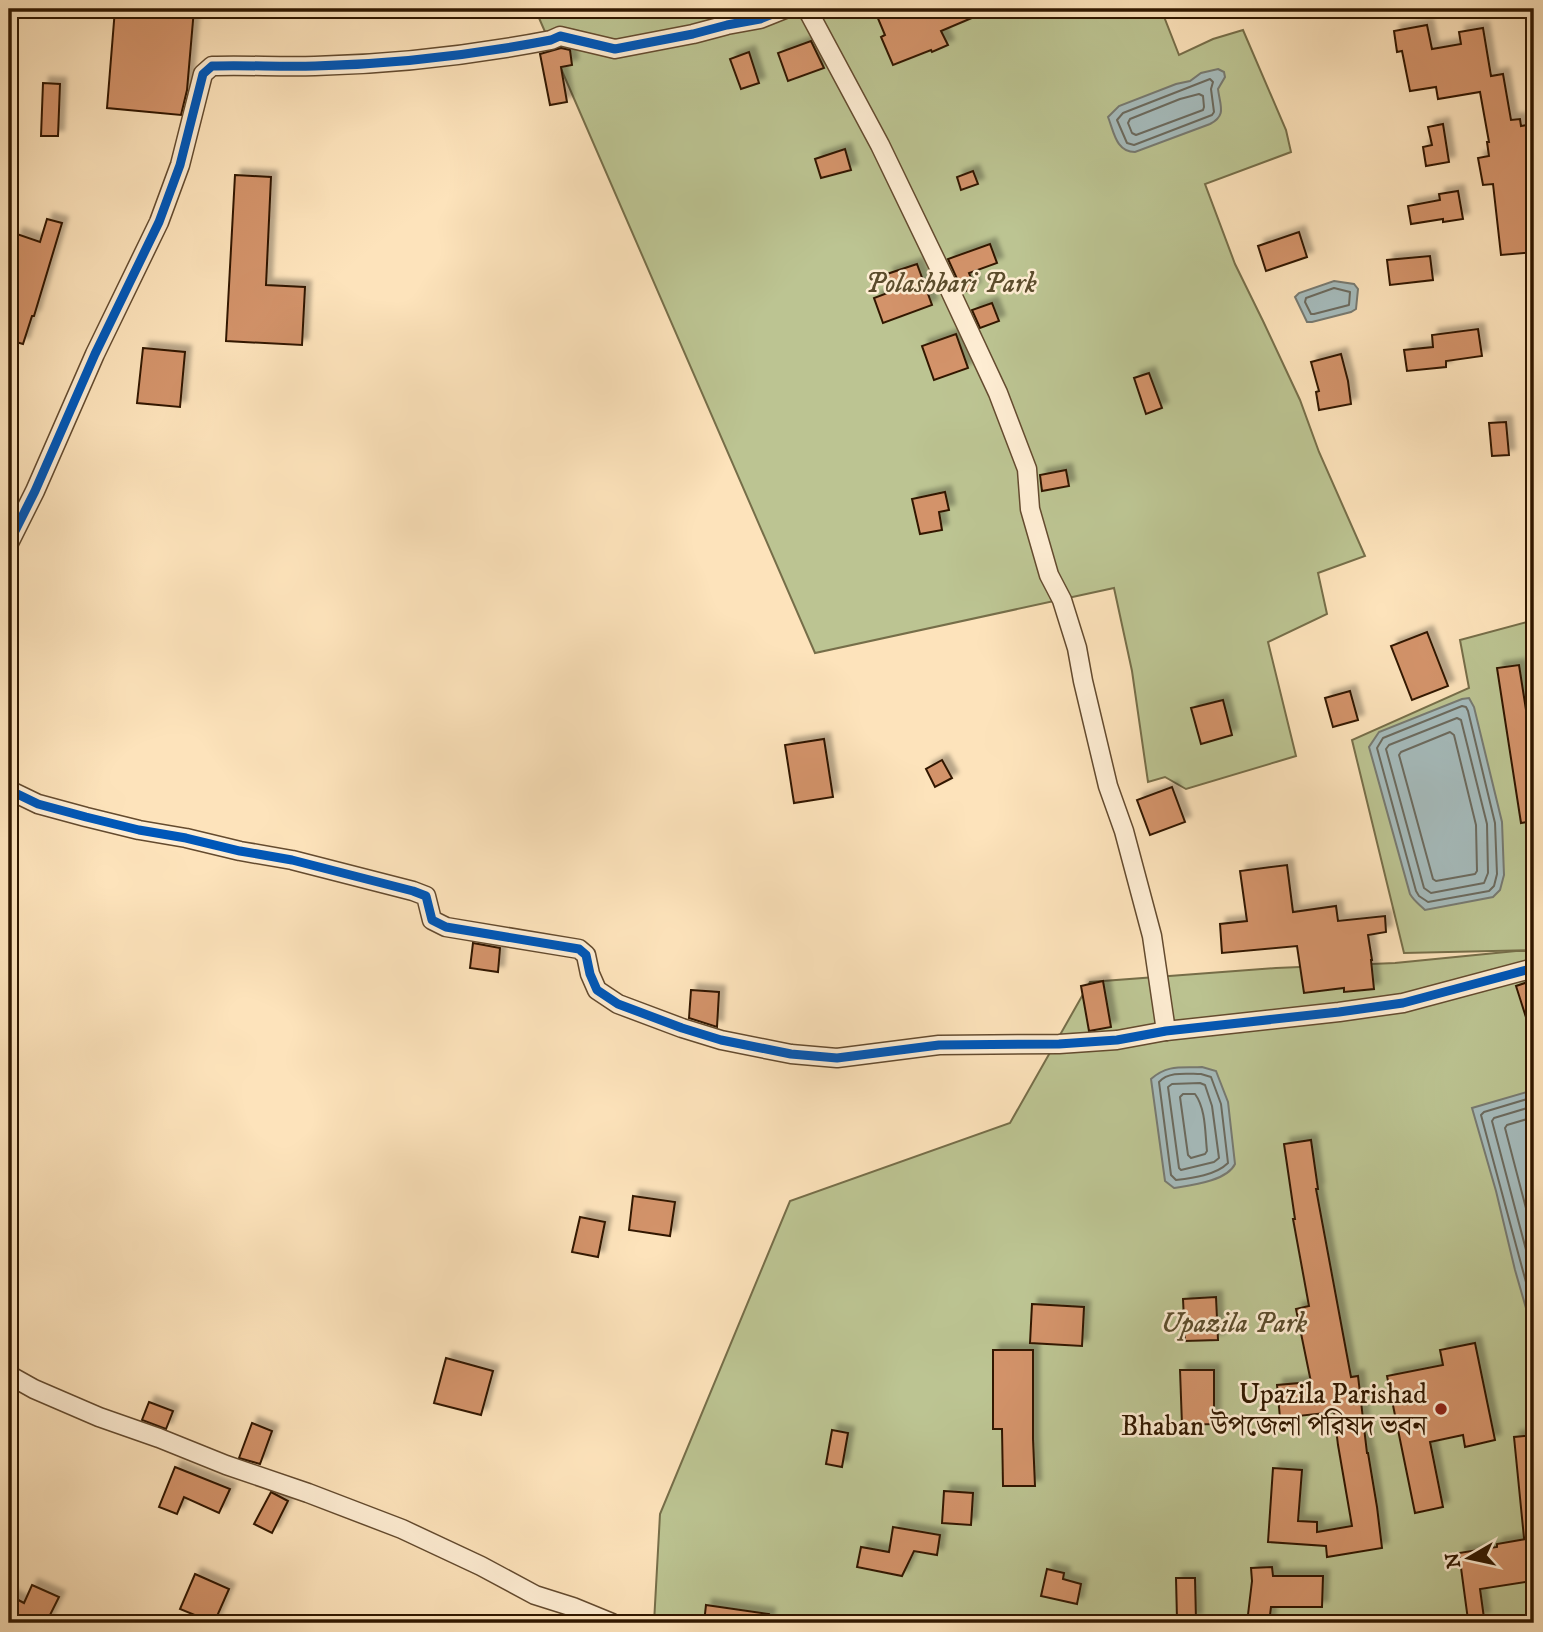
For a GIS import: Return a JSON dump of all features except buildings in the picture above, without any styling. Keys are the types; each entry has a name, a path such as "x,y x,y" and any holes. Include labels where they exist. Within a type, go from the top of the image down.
{"street":[{"path":"9,543 159,222 180,165 203,74 212,66 314,66 414,61 492,51 560,36 615,49 760,19 785,9"},
{"path":"807,9 880,145 998,393 1027,470 1030,509 1049,575 1062,600 1077,648 1108,786 1124,831 1152,936 1166,1031"},
{"path":"9,790 38,804 86,817 292,860 413,891 426,896 432,920 446,927 579,949 586,955 597,990 618,1004 721,1040 791,1054 837,1058 939,1045 1059,1044 1118,1040 1166,1031 1403,1003 1534,968"},
{"path":"9,1376 99,1417 402,1529 535,1595 612,1623"}],"green space":[{"name":"Polashbari Park","path":"561,9 1161,9 1179,55 1213,39 1243,30 1286,130 1291,152 1205,184 1235,264 1300,400 1319,452 1365,556 1318,573 1327,614 1268,642 1296,756 1186,789 1165,777 1148,782 1132,671 1114,588 815,653 539,18"},
{"path":"1534,620 1534,950 1404,953 1352,740 1469,688 1460,640"},
{"name":"Upazila Park","path":"1534,951 1534,1623 654,1623 660,1514 790,1201 1010,1123 1090,982 1276,968 1395,963"}],"water":[{"path":"1218,69 1224,72 1225,77 1218,89 1221,113 1215,121 1135,152 1120,145 1108,117 1119,106 1190,81 1201,73"},
{"path":"1334,281 1354,284 1358,289 1356,309 1307,322 1295,297 1299,293"},
{"path":"1469,698 1474,707 1502,822 1504,875 1500,890 1493,897 1425,910 1410,894 1369,747 1379,732"},
{"path":"1202,1067 1216,1071 1228,1102 1235,1164 1231,1170 1217,1178 1174,1188 1165,1181 1151,1079 1169,1069"},
{"path":"1534,1090 1534,1336 1472,1108"}],"cycle path":[{"path":"9,543 159,222 180,165 203,74 212,66 315,66 404,61 492,50 551,40 560,36 615,49 760,19 785,9"},
{"path":"9,790 38,804 86,817 292,860 413,891 426,896 432,920 446,927 579,949 586,955 597,990 618,1004 721,1040 791,1054 837,1058 939,1045 1059,1044 1117,1040 1166,1031 1403,1003 1534,968"}],"place":[{"name":"Upazila Parishad Bhaban উপজেলা পরিষদ ভবন","path":"1441,1409"}]}
